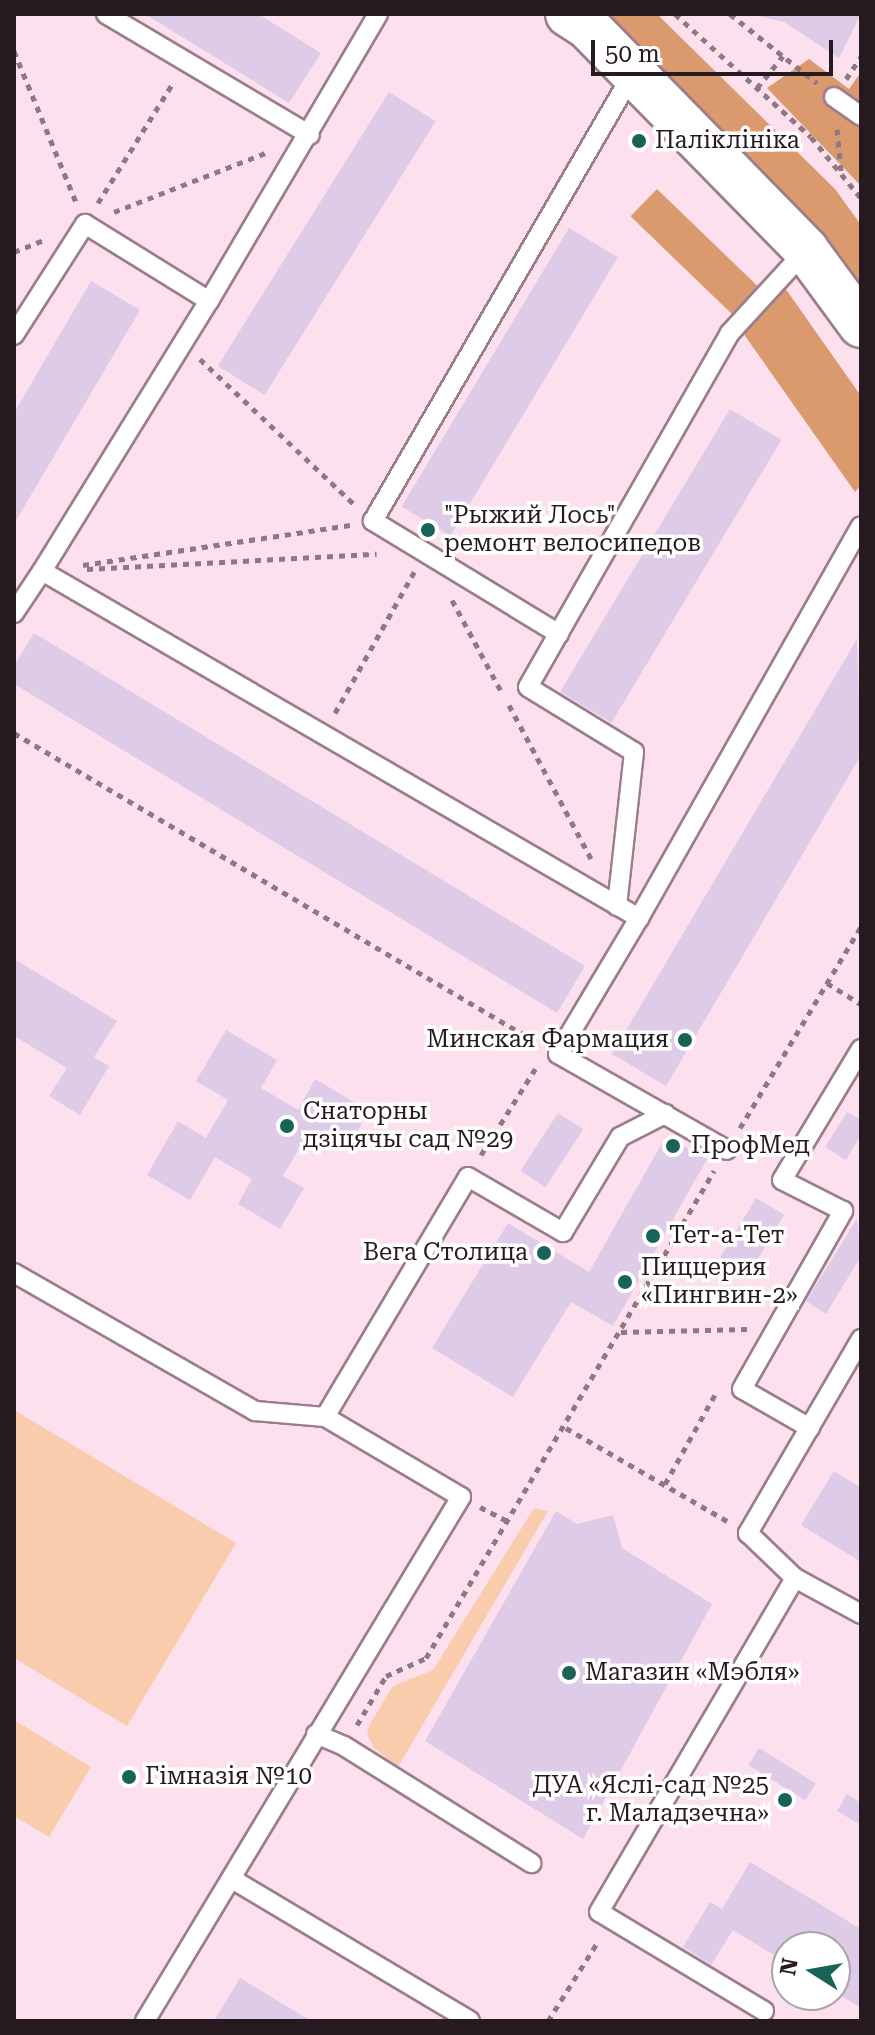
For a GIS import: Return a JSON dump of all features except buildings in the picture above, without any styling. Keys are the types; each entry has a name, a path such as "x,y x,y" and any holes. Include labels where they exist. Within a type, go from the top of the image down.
{"main road":[{"path":"568,14 633,73 806,250 861,325"}],"lane":[{"path":"106,14 310,135"},
{"path":"14,613 184,343 310,135 378,14"},
{"path":"559,634 373,521 633,73"},
{"path":"834,97 861,116"},
{"path":"14,335 85,224 209,301"},
{"path":"617,906 634,752 528,687 730,333 806,250"},
{"path":"727,1150 553,1052 639,918 861,526"},
{"path":"42,571 639,918"},
{"path":"810,1428 742,1389 843,1211 782,1180 861,1049"},
{"path":"325,1417 468,1177 563,1232 620,1137 665,1114"},
{"path":"14,1273 255,1411 325,1417 461,1497 145,2021"},
{"path":"861,1339 748,1533 795,1578 861,1614"},
{"path":"764,2011 599,1912 795,1578"},
{"path":"316,1734 344,1746 531,1863"},
{"path":"232,1879 470,2021"}],"path":[{"path":"675,14 757,88 841,172 861,198"},
{"path":"730,14 834,97 841,172"},
{"path":"14,51 85,224"},
{"path":"757,88 783,56"},
{"path":"85,224 187,62"},
{"path":"14,252 310,135"},
{"path":"184,343 373,521"},
{"path":"42,571 373,521"},
{"path":"42,571 426,552"},
{"path":"323,735 426,552"},
{"path":"426,552 617,906"},
{"path":"14,733 553,1052 468,1177"},
{"path":"344,1746 386,1676 426,1658 566,1428 861,927"},
{"path":"827,983 861,1004"},
{"path":"621,1332 752,1328"},
{"path":"566,1428 748,1533"},
{"path":"548,2021 612,1920"}],"shaded area":[{"path":"608,14 657,14 835,189 861,225 861,295 602,22"},
{"path":"809,59 849,89 861,72 861,186 767,88"},
{"path":"657,189 761,289 734,316 631,216"},
{"path":"785,288 861,396 861,485 855,492 743,333"},
{"path":"14,1410 236,1543 127,1726 14,1658"},
{"path":"534,1508 548,1511 398,1767 374,1748 367,1734 370,1724 393,1686 433,1670"},
{"path":"14,1720 91,1767 49,1837 14,1816"}],"place":[{"name":"Паліклініка","path":"639,141"},
{"name":"\"Рыжий Лось\" ремонт велосипедов","path":"428,530"},
{"name":"Минская Фармация","path":"685,1040"},
{"name":"Снаторны дзіцячы сад №29","path":"287,1126"},
{"name":"ПрофМед","path":"673,1146"},
{"name":"Тет-а-Тет","path":"653,1236"},
{"name":"Вега Столица","path":"544,1253"},
{"name":"Пиццерия «Пингвин-2»","path":"625,1282"},
{"name":"Магазин «Мэбля»","path":"569,1673"},
{"name":"Гімназія №10","path":"129,1777"},
{"name":"ДУА «Яслі-сад №25 г. Маладзечна»","path":"785,1800"}]}
